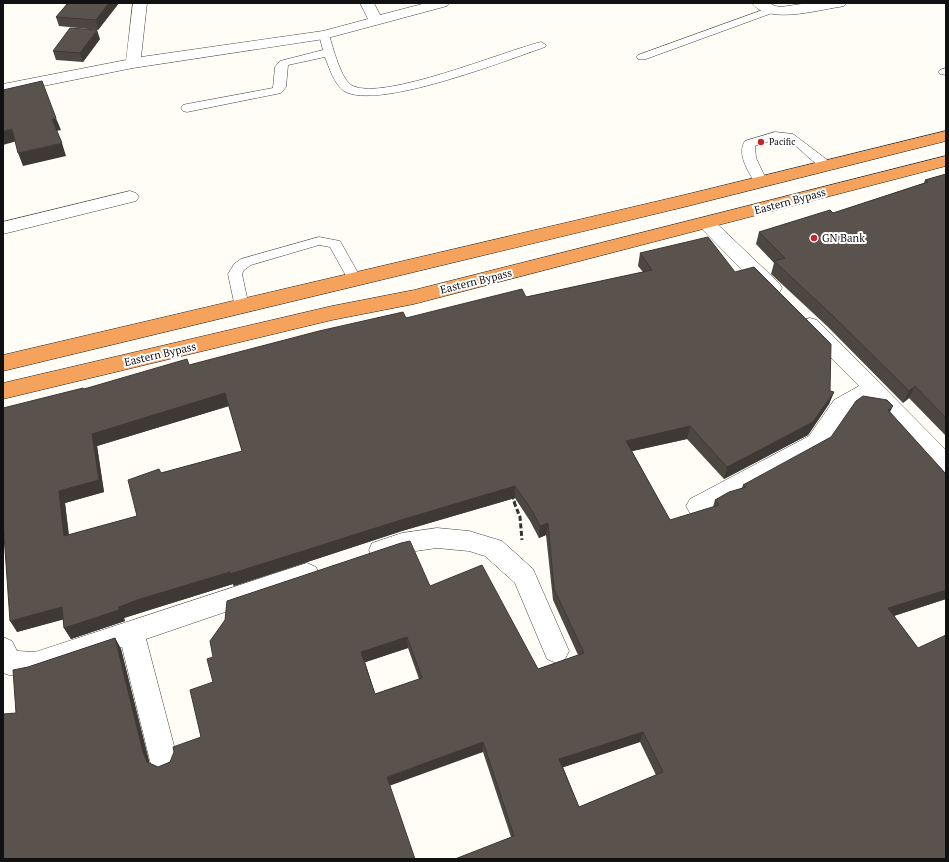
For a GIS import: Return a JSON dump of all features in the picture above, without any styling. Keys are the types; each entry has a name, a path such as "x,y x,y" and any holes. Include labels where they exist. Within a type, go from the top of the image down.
{"highway":[{"path":"3,363 355,280 946,136"},
{"name":"Eastern Bypass","path":"3,391 332,313 414,297 946,161"}],"street":[{"path":"133,63 140,3"},
{"path":"367,3 376,22"},
{"path":"3,89 133,63 324,34 376,22 442,3"},
{"path":"765,6 781,11 839,3"},
{"path":"3,228 130,197"},
{"path":"706,223 873,388 946,464"},
{"path":"698,506 817,442 842,406 873,388"},
{"path":"357,558 402,543 437,538 470,541 493,548 524,576 556,651"},
{"path":"3,649 9,663 35,664 327,568"},
{"path":"131,632 164,761"}],"lane":[{"path":"642,57 765,6"},
{"path":"324,34 341,83 348,89 364,93 413,86 541,45"},
{"path":"187,108 277,91 280,87 281,67 284,64 330,52"},
{"path":"761,181 748,153 748,147 749,144 775,136 789,137 828,165"},
{"path":"242,307 235,274 239,267 246,262 319,242 335,244 355,280"}],"path":[{"path":"509,489 520,517 524,576"}],"building":[{"path":"68,3 109,3 96,20 56,17"},
{"path":"70,28 97,30 80,53 53,51"},
{"path":"42,81 56,118 52,119 62,143 18,153 12,129 3,131 3,90"},
{"path":"946,174 946,418 915,386 909,391 832,315 774,261 785,258 759,232 830,210 833,213 928,182 925,180"},
{"path":"708,237 735,272 754,267 831,344 830,391 834,392 813,422 727,467 690,426 626,441 670,520 719,505 715,500 729,492 746,487 743,485 831,437 856,401 863,396 887,400 893,406 888,410 946,474 946,590 888,608 918,648 946,635 946,859 455,859 514,836 483,742 387,777 415,859 3,859 3,714 16,713 13,670 28,667 115,638 143,752 147,762 158,767 170,762 174,752 173,747 201,737 190,690 213,682 207,659 213,657 210,641 225,620 227,601 410,541 430,586 482,565 538,669 584,653 554,589 548,523 540,526 531,509 515,486 230,574 230,572 137,600 119,607 119,610 64,628 62,607 10,621 3,521 3,408 83,388 84,389 187,359 189,365 319,331 403,312 406,318 522,289 526,297 652,270 640,253","holes":["225,393 242,451 161,473 159,469 128,480 137,516 64,536 59,491 99,480 92,434","407,637 422,678 375,694 361,652","643,732 663,772 579,807 559,759"]}],"place":[{"name":"Pacific","path":"761,142"},
{"name":"GN Bank","path":"814,238"}]}
